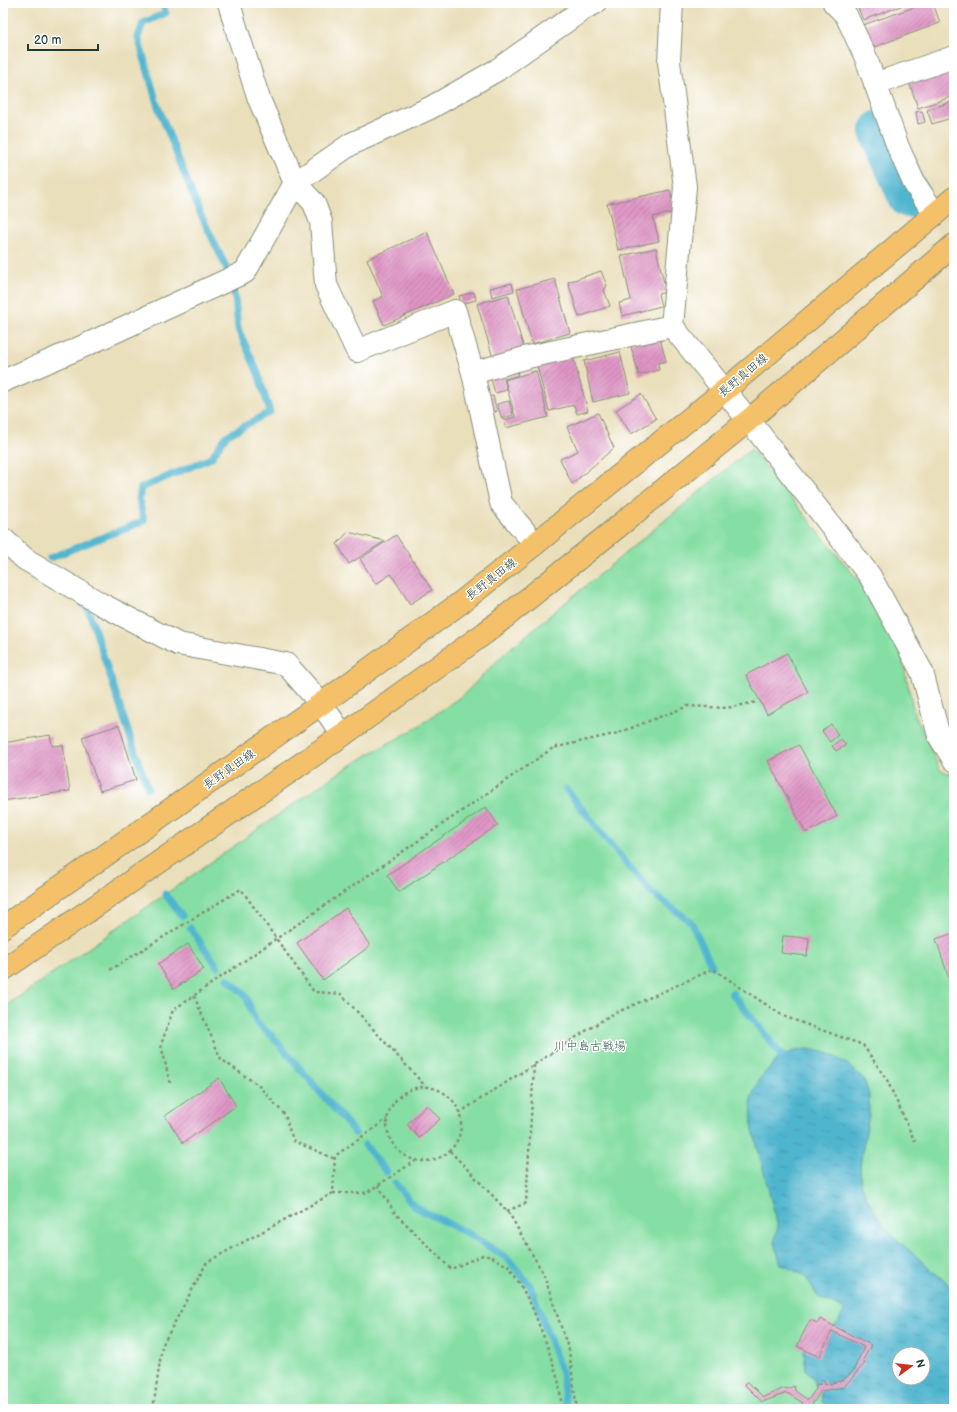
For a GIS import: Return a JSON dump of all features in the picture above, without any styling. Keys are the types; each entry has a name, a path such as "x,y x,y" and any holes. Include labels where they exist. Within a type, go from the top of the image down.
{"main road":[{"name":"長野真田線","path":"3,927 321,704 459,604 725,390 954,198"},
{"path":"3,970 343,736 485,633 749,420 954,245"}],"street":[{"path":"230,3 238,34 259,99 295,183 314,203 319,215 321,222 326,285 357,351 456,311 473,373 500,503 535,544"},
{"path":"3,381 82,347 245,272 295,183 350,144 430,108 497,70 585,8 596,3"},
{"path":"672,3 669,62 686,187 672,326 749,420 870,576 922,672 939,736 954,760"},
{"path":"834,3 846,15 866,58 898,147 914,183 935,214"},
{"path":"876,84 954,57"},
{"path":"473,373 528,357 672,326"},
{"path":"3,539 25,558 101,604 178,644 286,664 321,704 343,736"}],"path":[{"path":"170,1083 161,1045 173,1010 553,748 618,733 688,706 726,708 757,702"},
{"path":"110,970 241,889 314,992 341,994 426,1088"},
{"path":"460,1113 609,1016 713,969 783,1016 863,1045 887,1080 915,1142"},
{"path":"194,996 221,1059 259,1086 285,1115 294,1141 335,1159"},
{"path":"507,1211 526,1203 534,1065"},
{"path":"420,1087 432,1088 443,1092 453,1101 460,1113 460,1135 454,1146 446,1155 435,1160 423,1162 410,1159 400,1153 392,1144 387,1132 387,1120 391,1108 398,1098 408,1091 420,1087"},
{"path":"333,1193 335,1156 387,1120"},
{"path":"450,1151 507,1211 544,1275 569,1351 577,1409"},
{"path":"156,1409 154,1403 162,1346 207,1262 333,1193 366,1193 415,1160"},
{"path":"378,1186 394,1212 450,1269 483,1254 492,1257 509,1267 532,1307 547,1345 559,1383 562,1409"}],"green space":[{"name":"川中島古戦場","path":"751,449 871,596 901,654 914,712 940,770 954,776 954,1409 3,1409 3,1008 328,780 367,755 413,730 463,695 507,651"}],"water":[{"path":"809,1049 830,1054 847,1064 864,1079 869,1095 869,1115 860,1165 861,1183 867,1199 884,1226 894,1237 954,1289 954,1409 830,1409 822,1402 821,1391 806,1369 804,1353 805,1341 820,1350 823,1349 845,1310 818,1297 805,1276 781,1264 774,1243 778,1227 752,1126 751,1098 760,1078 781,1056 794,1051"}],"building":[{"path":"856,3 909,3 863,20"},
{"path":"926,3 933,3 940,23 871,48 863,25"},
{"path":"954,66 954,96 918,108 909,82"},
{"path":"954,101 954,117 932,124 927,110"},
{"path":"922,111 925,122 918,124 916,112"},
{"path":"670,190 675,212 653,217 659,241 618,250 607,204"},
{"path":"427,232 454,294 384,325 373,301 383,297 367,259"},
{"path":"656,248 666,292 658,294 661,306 622,316 619,303 631,300 621,256"},
{"path":"601,271 607,286 604,290 610,306 579,317 568,282"},
{"path":"555,279 570,333 532,344 517,289"},
{"path":"512,283 514,291 492,297 490,288"},
{"path":"474,292 476,300 461,304 459,296"},
{"path":"508,295 525,352 494,361 477,304"},
{"path":"659,335 666,361 658,363 659,370 639,375 630,343"},
{"path":"620,352 630,393 593,402 584,361"},
{"path":"573,357 588,411 577,414 574,405 549,411 537,366"},
{"path":"516,365 518,375 504,379 507,390 495,393 489,372"},
{"path":"536,371 548,417 506,428 504,420 515,417 505,380"},
{"path":"641,394 656,419 631,434 616,410"},
{"path":"493,396 497,411 492,413 488,397"},
{"path":"509,401 513,415 502,419 497,404"},
{"path":"598,413 614,448 572,484 560,459 578,451 567,427"},
{"path":"348,532 385,541 349,564 337,544"},
{"path":"396,535 432,590 410,604 391,574 376,584 360,559"},
{"path":"787,653 808,692 767,714 746,675"},
{"path":"831,724 838,735 830,742 822,731"},
{"path":"119,725 136,780 100,791 82,737"},
{"path":"50,735 52,746 63,745 70,791 3,801 3,743"},
{"path":"841,739 846,745 836,751 832,746"},
{"path":"799,745 837,816 806,833 768,761"},
{"path":"486,807 498,825 399,892 387,875"},
{"path":"346,908 370,946 323,980 297,943"},
{"path":"954,933 954,994 936,939"},
{"path":"783,936 809,938 807,956 781,953"},
{"path":"188,944 204,969 174,989 158,964"},
{"path":"219,1078 236,1106 183,1143 165,1116"},
{"path":"427,1105 440,1119 419,1138 407,1124"},
{"path":"820,1319 871,1345 862,1362 865,1363 844,1387 821,1391 809,1409 799,1408 803,1403 787,1393 762,1402 744,1384 747,1381 763,1397 794,1386 794,1390 808,1400 816,1389 815,1385 821,1384 820,1381 824,1380 825,1385 843,1380 853,1371 864,1347 832,1331 819,1357 797,1346 810,1320 818,1323"}],"waterway":[{"path":"162,3 166,13 143,23 138,37 157,104 199,211 228,273"},
{"path":"880,131 909,197"},
{"path":"50,558 144,521 139,499 141,488 211,458 226,436 270,412 258,373 238,329 235,297 231,283"},
{"path":"82,603 88,609 148,788"},
{"path":"566,789 653,894 691,922 712,966"},
{"path":"165,894 182,916"},
{"path":"190,928 218,967"},
{"path":"228,979 246,996 256,1022 273,1037 355,1133"},
{"path":"732,993 781,1055 784,1064"},
{"path":"365,1145 386,1172"},
{"path":"395,1183 415,1207 471,1235 507,1258 530,1285 562,1373 566,1409"}]}
